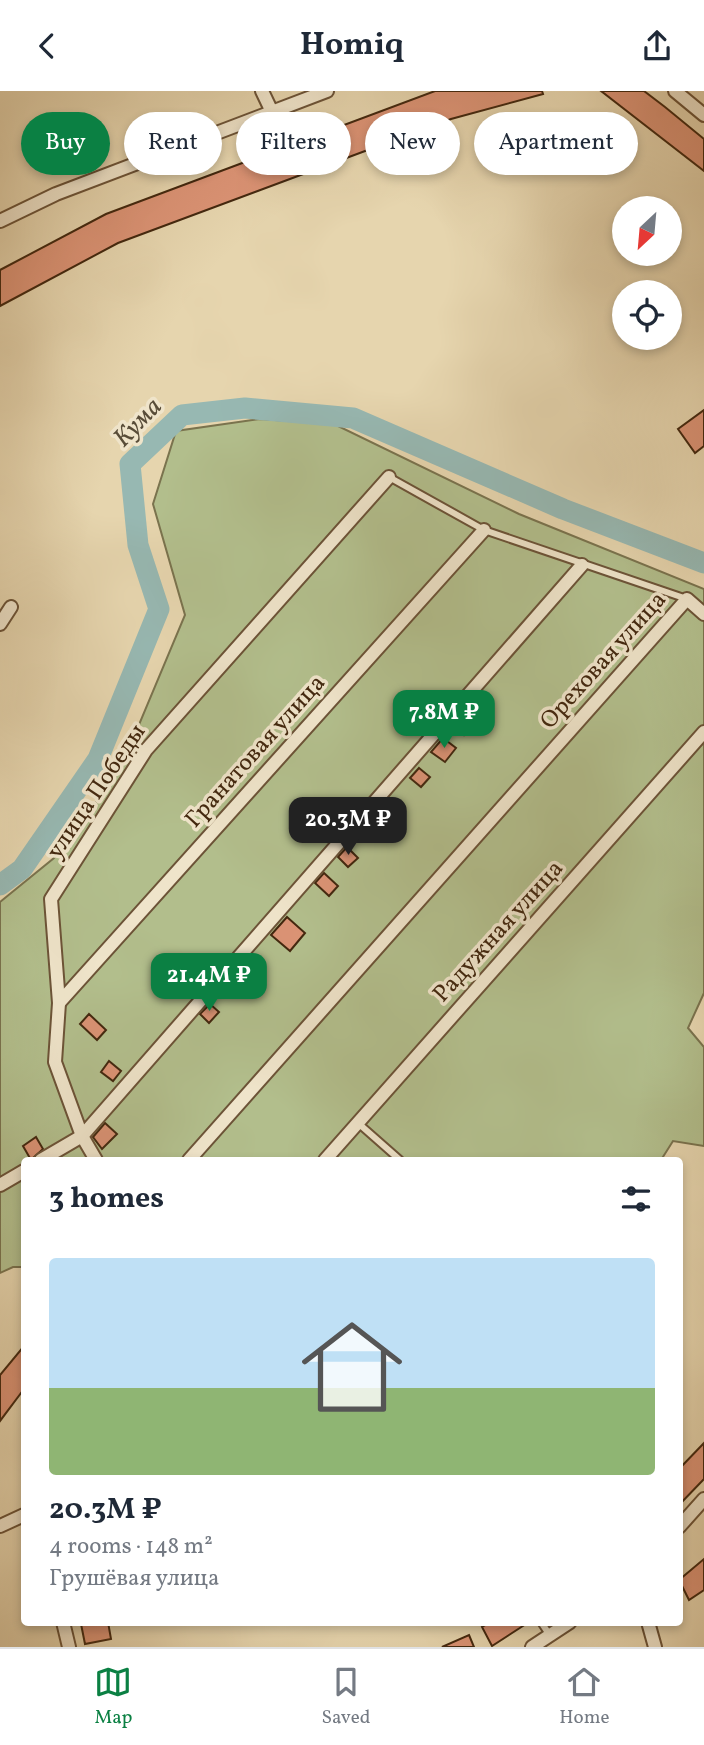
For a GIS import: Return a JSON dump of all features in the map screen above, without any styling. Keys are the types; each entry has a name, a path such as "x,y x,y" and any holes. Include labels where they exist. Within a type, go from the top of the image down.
{"street":[{"path":"262,91 272,112 327,91"},
{"path":"675,91 704,115"},
{"path":"0,221 56,194 236,126"},
{"name":"улица Победы","path":"94,1157 82,1136 55,1062 59,1003 51,899 146,750 388,477"},
{"name":"Гранатовая улица","path":"59,1003 484,530"},
{"path":"46,1157 82,1136 582,565"},
{"path":"687,599 704,614"},
{"name":"Ореховая улица","path":"193,1157 687,599"},
{"path":"0,624 11,607"},
{"name":"Радужная улица","path":"328,1157 704,732"},
{"path":"0,1185 21,1173"},
{"path":"683,1523 704,1499"},
{"path":"0,1526 21,1516"},
{"path":"64,1626 69,1647"},
{"path":"533,1647 564,1626"},
{"path":"649,1626 655,1647"}],"lane":[{"path":"388,477 484,530 687,599"},
{"path":"358,1123 397,1157"},
{"path":"544,1626 550,1636"}],"green space":[{"path":"260,419 334,424 519,514 704,589 704,993 688,1028 704,1047 704,1146 673,1141 663,1157 21,1157 21,1267 13,1267 0,1273 0,902 54,858 120,770 185,615 153,504 176,431"}],"building":[{"path":"435,91 542,91 543,94 460,117 460,112 379,112"},
{"path":"601,91 644,91 665,107 704,139 704,171 638,120 638,112 628,112"},
{"path":"365,117 365,151 351,156 351,122"},
{"path":"236,165 236,175 301,175 118,243 0,306 0,270 106,214 210,175 222,175 222,171"},
{"path":"704,410 704,446 695,453 678,429"},
{"path":"461,717 471,727 464,735 454,725"},
{"path":"443,738 456,748 445,762 431,752"},
{"path":"419,768 430,777 421,787 410,778"},
{"path":"347,847 358,858 348,867 338,857"},
{"path":"324,873 338,886 329,896 315,883"},
{"path":"287,917 305,933 290,951 271,935"},
{"path":"210,1004 219,1012 209,1023 200,1014"},
{"path":"89,1014 106,1030 97,1040 80,1024"},
{"path":"109,1061 121,1071 113,1081 101,1072"},
{"path":"105,1123 117,1134 102,1149 93,1137"},
{"path":"36,1137 43,1149 34,1157 29,1157 23,1146"},
{"path":"21,1350 21,1393 0,1421 0,1375"},
{"path":"704,1443 704,1479 683,1501 683,1465"},
{"path":"704,1559 704,1590 689,1600 683,1588 683,1577"},
{"path":"81,1626 109,1626 111,1639 85,1644"},
{"path":"484,1626 523,1626 492,1646"},
{"path":"469,1635 474,1647 442,1647"}],"waterway":[{"name":"Кума","path":"0,885 22,869 98,759 159,609 138,545 130,464 182,415 245,408 353,418 563,509 704,563"}]}
